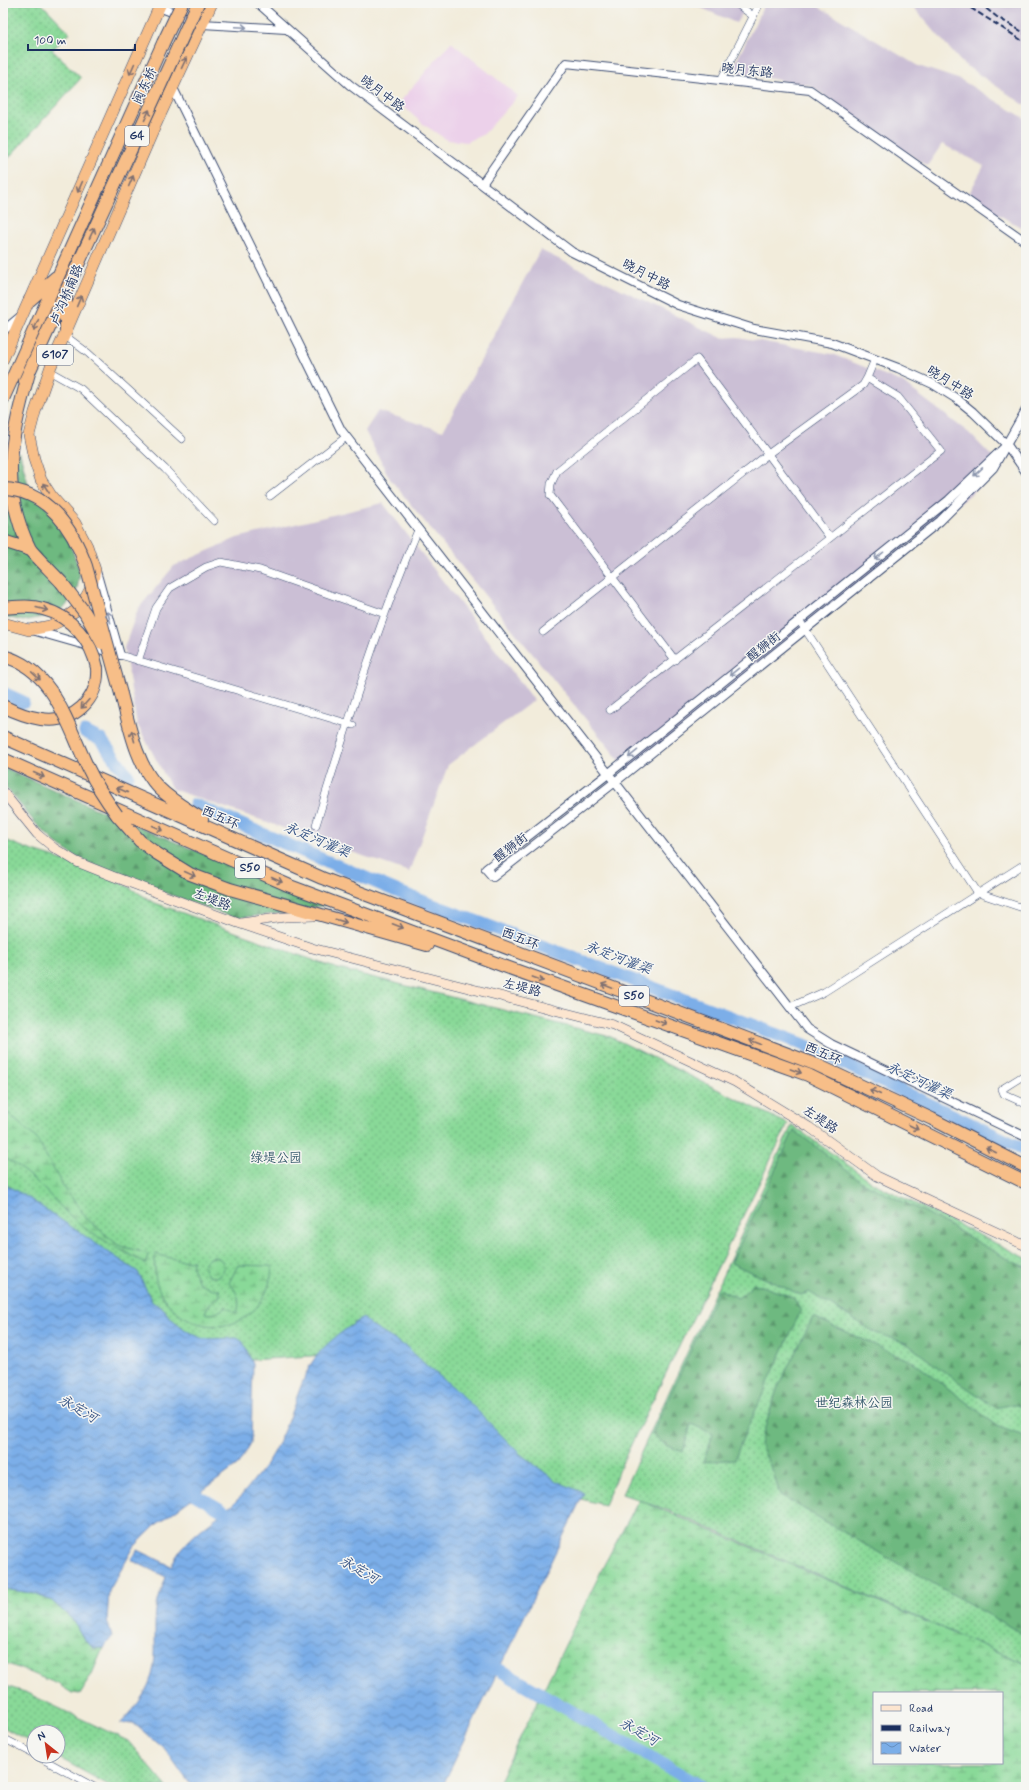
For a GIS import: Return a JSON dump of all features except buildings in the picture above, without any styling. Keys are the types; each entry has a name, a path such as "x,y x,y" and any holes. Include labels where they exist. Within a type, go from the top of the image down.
{"highway":[{"name":"阀东桥","path":"61,270 182,3"},
{"name":"阀东桥","path":"66,290 198,3"},
{"name":"卢沟桥南路","path":"95,570 82,534 52,497 41,480 29,436 35,412 49,371 155,126 212,3"},
{"path":"3,359 159,4"},
{"path":"30,300 61,270"},
{"name":"G4","path":"3,399 61,270"},
{"path":"65,334 66,290"},
{"name":"G4","path":"3,431 66,290"},
{"path":"29,373 9,442 5,462 4,494 20,534 31,550 62,582 116,658"},
{"path":"3,490 30,496 42,502 57,514 70,530 86,566 116,658 121,694 136,749 157,787 170,798 235,840"},
{"path":"3,541 31,550"},
{"path":"3,622 29,630 50,626 62,620 75,611 86,597 92,586 95,570"},
{"path":"3,608 32,607 54,613 67,621 84,636 92,649 98,678 91,696 77,712 68,717 56,720 42,720 3,706"},
{"path":"3,656 20,663 30,670 50,690 65,716 97,786 117,815 136,836 156,853 190,874 230,889 501,965"},
{"name":"西五环","path":"3,738 329,880 817,1065 1026,1167"},
{"name":"西五环","path":"3,759 290,886 501,965 808,1075 1026,1183"}],"main road":[{"name":"左堤路","path":"3,792 37,834 54,848 77,862 238,924 312,948 613,1025 735,1082 809,1127 877,1176 1026,1246"},
{"path":"238,924 292,916 325,916"}],"street":[{"name":"晓月中路","path":"258,3 286,30 350,85 572,252 678,305 754,329 832,343 898,368 933,384 957,399 973,412 1007,446 1026,472"},
{"path":"736,3 753,16"},
{"path":"721,80 760,3"},
{"path":"159,4 202,24 286,30"},
{"name":"晓月东路","path":"482,184 566,63 810,90 1026,242"},
{"path":"173,88 341,430 806,1029 831,1044 1026,1137"},
{"path":"3,331 21,316"},
{"path":"65,334 88,353 182,439"},
{"path":"543,632 768,454 863,385 874,359"},
{"path":"675,660 550,495 551,484 558,471 697,360 830,538"},
{"path":"49,371 81,389 165,469 214,521"},
{"path":"610,710 941,451 898,397 867,378"},
{"name":"醒狮街","path":"1007,446 949,500 608,774 486,869 493,877 615,782 956,507 994,468 1007,446 1026,410"},
{"path":"270,496 346,437"},
{"path":"316,825 397,579 418,530"},
{"path":"138,661 156,608 170,588 206,567 221,562 260,570 385,614"},
{"path":"95,570 116,658"},
{"path":"799,620 978,893 1026,909"},
{"path":"29,630 116,658 138,661 350,725"},
{"path":"790,1007 824,992 1026,863"},
{"path":"1026,1074 1002,1089 1004,1094 1026,1104"},
{"path":"3,1738 26,1750"},
{"path":"52,1764 94,1787"}],"shaded area":[{"path":"690,3 749,3 736,23"},
{"path":"765,3 813,3 918,66 961,80 1026,119 1026,230 967,197 984,166 942,144 927,166 809,85 731,72"},
{"path":"910,3 1026,3 1026,106 962,63"},
{"path":"451,42 518,96 484,134 467,142 447,140 423,124 399,103"},
{"path":"540,250 722,338 737,337 832,354 902,382 969,433 1003,468 628,771 390,479 365,431 378,411 443,431"},
{"path":"383,503 534,700 448,765 409,872 172,789 137,724 124,648 138,609 174,566 237,538"}],"green space":[{"path":"3,3 41,3 70,33 52,50 81,78 3,164"},
{"path":"9,451 20,453 28,484 59,524 72,549 80,573 77,589 66,606 43,617 23,621 3,616 3,455"},
{"path":"3,767 92,807 325,905 286,913 235,918 118,876 74,856 56,843 36,824 10,792 3,786"},
{"name":"绿堤公园","path":"3,839 30,850 107,874 155,903 335,968 611,1037 788,1124 624,1459 604,1505 512,1481 371,1352 236,1361 133,1310 3,1202"},
{"path":"3,1109 36,1138 62,1184 87,1219 118,1245 148,1254 146,1264 91,1233 66,1212 38,1183 15,1164 3,1157"},
{"name":"世纪森林公园","path":"792,1125 873,1183 1026,1258 1026,1664 667,1510 622,1494"},
{"path":"794,1130 863,1183 927,1213 1011,1261 1026,1267 1026,1352 1021,1355 1026,1360 1026,1409 1014,1404 996,1408 906,1343 876,1333 809,1292 801,1295 731,1263"},
{"path":"155,1254 178,1260 193,1261 192,1267 199,1283 213,1289 219,1289 220,1296 207,1307 205,1313 208,1314 214,1313 226,1307 237,1313 239,1305 238,1297 235,1290 229,1283 238,1265 272,1266 269,1285 262,1300 252,1312 239,1321 224,1325 208,1325 192,1321 170,1306 160,1292 156,1280"},
{"path":"214,1257 221,1260 224,1267 221,1274 214,1277 207,1274 204,1267 207,1260"},
{"path":"753,1283 793,1297 801,1310 742,1440 735,1459 703,1462 713,1434 691,1424 683,1452 667,1446 652,1434 719,1289 738,1298 751,1287"},
{"path":"813,1317 915,1363 999,1427 1026,1437 1026,1636 780,1495 773,1472 760,1444 777,1389"},
{"path":"639,1500 1026,1664 1026,1787 496,1787 605,1563"},
{"path":"3,1589 32,1593 52,1601 74,1621 84,1640 94,1648 103,1648 92,1674 80,1694 72,1693 58,1684 3,1662"},
{"path":"3,1685 27,1693 128,1741 167,1787 112,1787 66,1762 66,1724 26,1724 26,1740 3,1727"}],"water":[{"path":"3,1183 30,1199 138,1272 152,1302 164,1309 169,1317 187,1331 203,1339 237,1338 243,1342 253,1364 251,1443 238,1465 157,1524 134,1547 109,1591 107,1620 112,1637 103,1648 94,1648 84,1640 74,1621 52,1601 32,1593 3,1589"},
{"path":"363,1318 373,1327 408,1348 428,1367 458,1391 519,1453 556,1481 584,1493 442,1787 195,1787 187,1780 165,1749 133,1723 120,1724 139,1702 152,1675 155,1659 156,1610 166,1577 131,1560 138,1550 171,1566 183,1547 191,1539 238,1499 265,1466 279,1441 311,1364 334,1338"}],"waterway":[{"name":"永定河灌渠","path":"3,693 23,702"},
{"name":"永定河灌渠","path":"85,732 101,740 128,776"},
{"name":"永定河灌渠","path":"195,805 401,893 805,1045 1026,1150"},
{"name":"永定河","path":"181,1486 238,1520"},
{"name":"永定河","path":"484,1661 702,1787"}],"railway":[{"path":"963,3 1026,43"},
{"path":"979,3 997,17 1026,34"}]}
